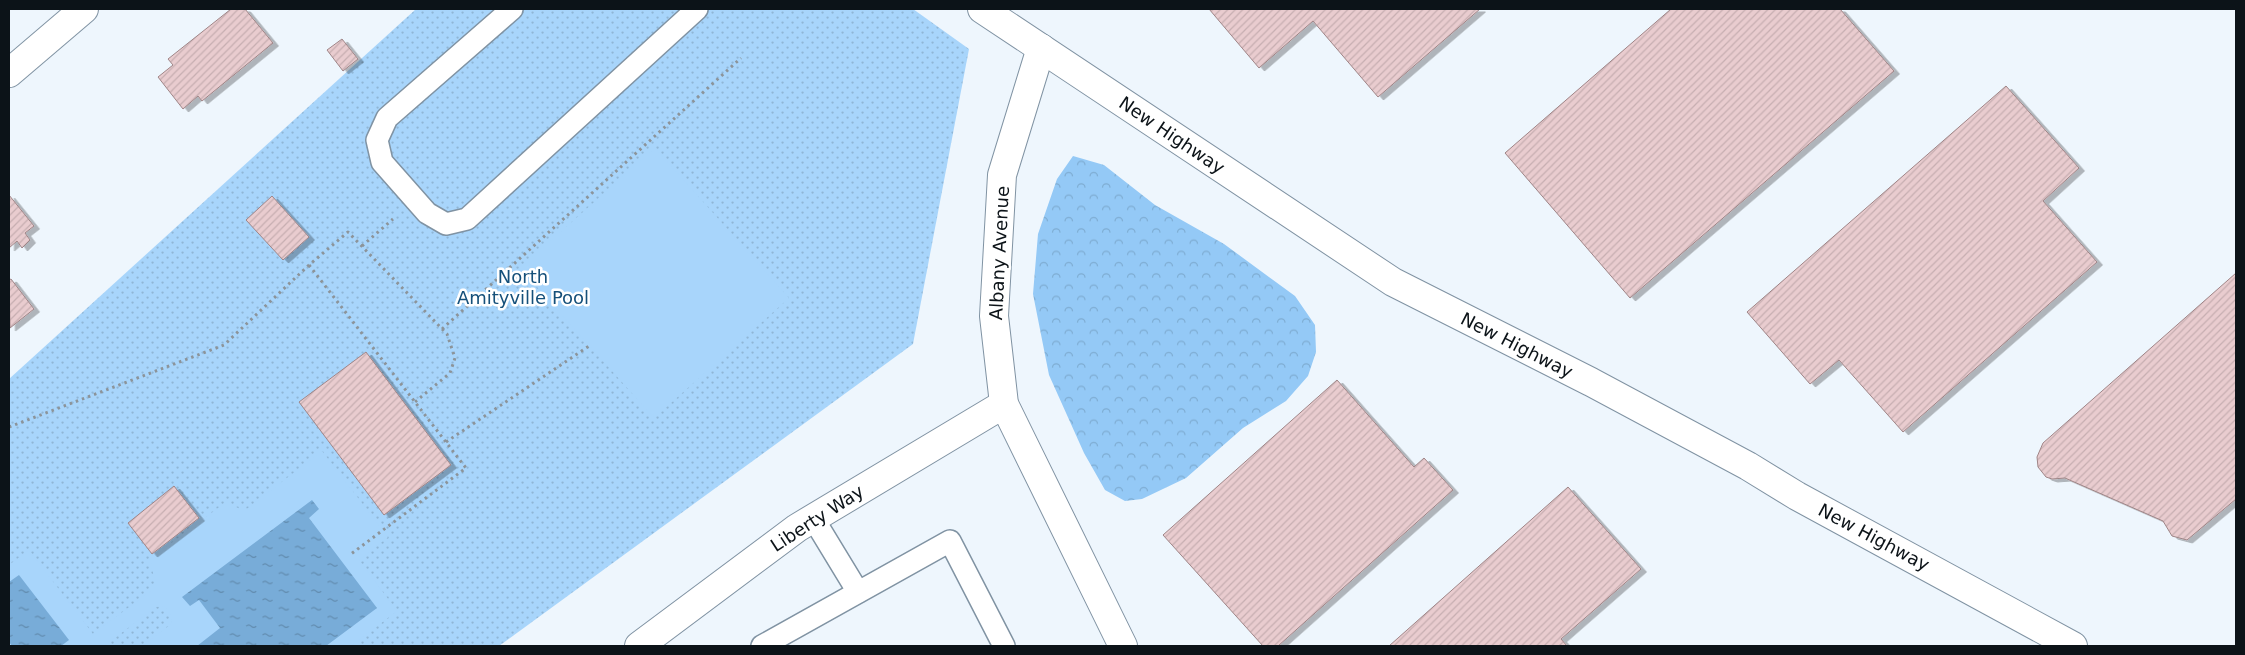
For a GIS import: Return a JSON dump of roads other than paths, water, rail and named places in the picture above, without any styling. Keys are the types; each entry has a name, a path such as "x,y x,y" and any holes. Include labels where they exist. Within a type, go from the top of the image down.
{"main road":[{"path":"9,73 84,9"},
{"name":"New Highway","path":"982,9 1393,282 1591,382 1748,466 1797,496 2074,646"},
{"name":"Albany Avenue","path":"1041,48 1002,175 994,316 1004,404 1123,646"},
{"name":"Liberty Way","path":"639,646 813,518 1004,404"}],"lane":[{"path":"512,9 387,118 377,140 382,162 426,213 446,224 467,219 697,9"},
{"path":"813,518 858,592"},
{"path":"762,646 950,541 1004,646"}],"water":[{"path":"312,500 319,509 309,518 377,608 326,646 197,646 220,628 199,600 190,606 182,597"},
{"path":"19,575 69,640 61,646 12,646 9,642 9,582"}],"park label":[{"name":"North Amityville Pool","path":"523,286"}]}
